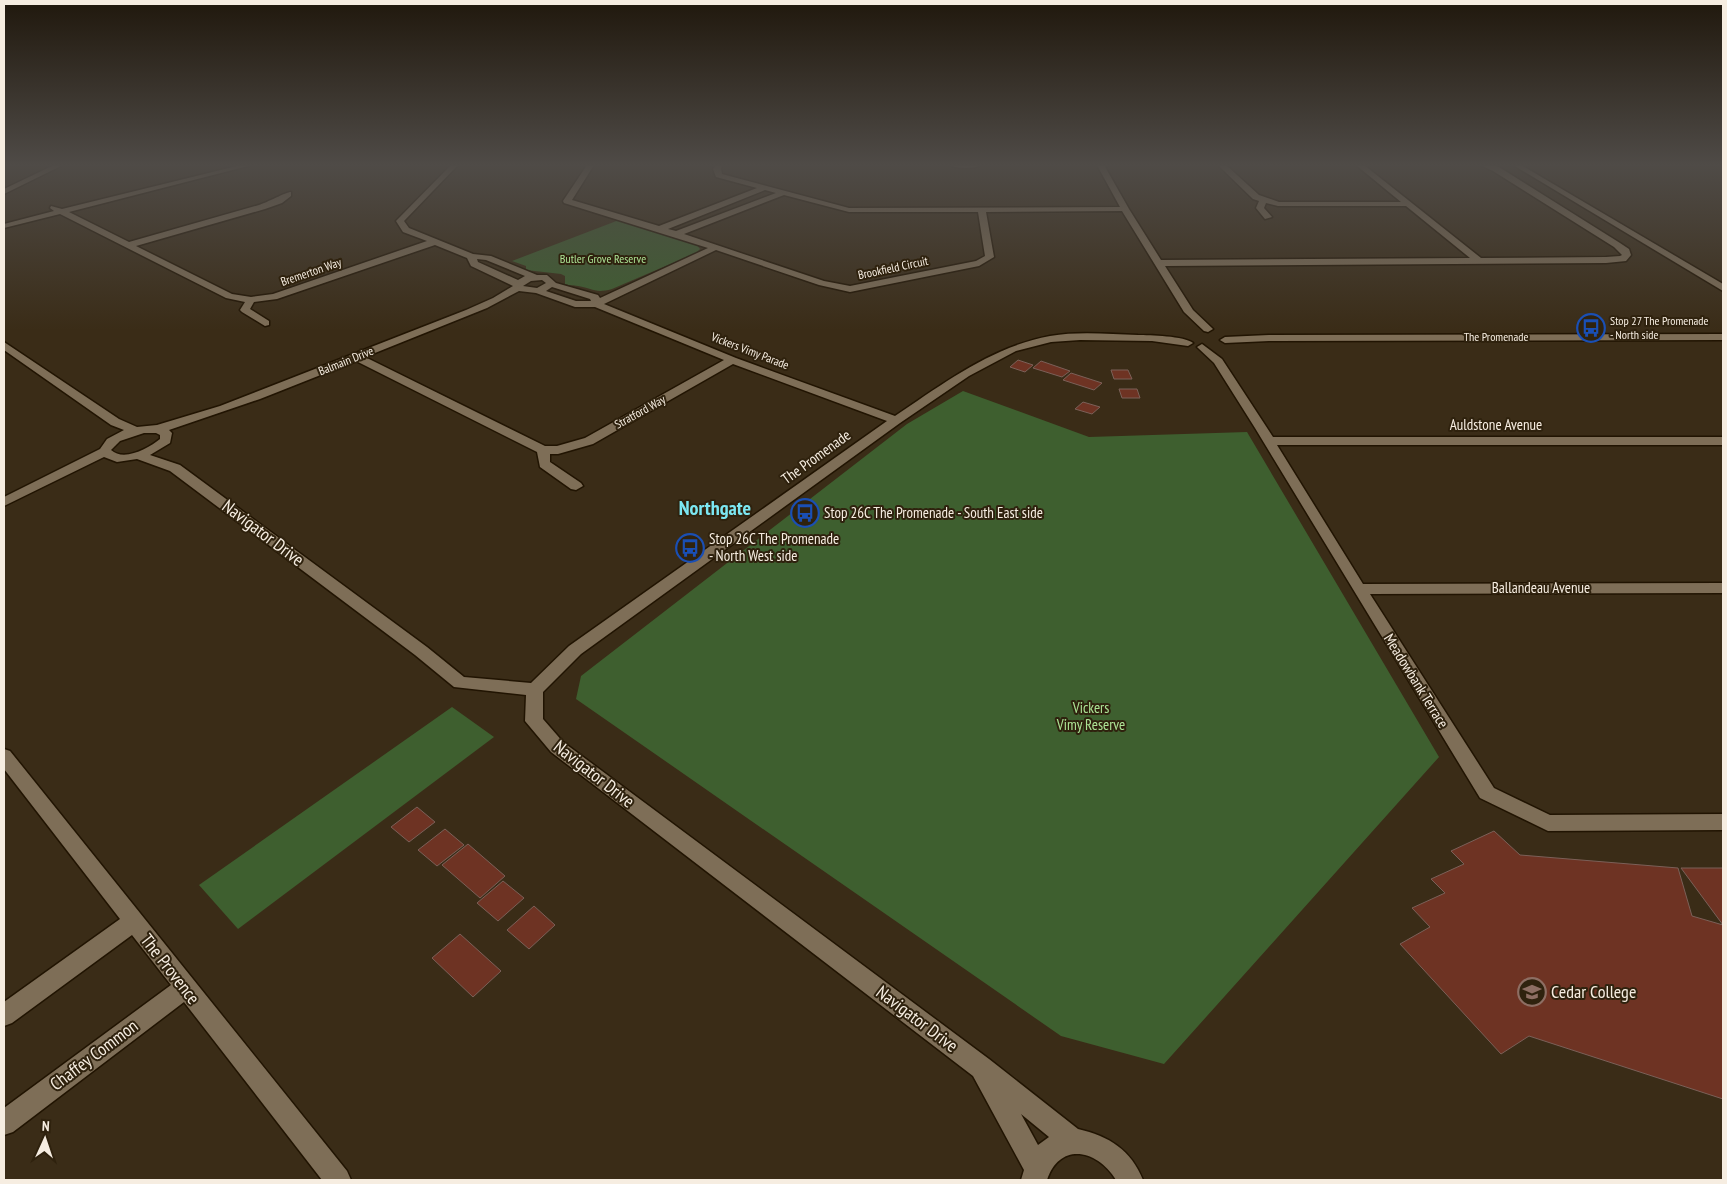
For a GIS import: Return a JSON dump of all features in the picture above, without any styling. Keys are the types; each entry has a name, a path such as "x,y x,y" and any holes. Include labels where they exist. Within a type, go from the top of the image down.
{"street":[{"path":"4,226 23,220"},
{"name":"Bremerton Way","path":"78,220 229,296 251,300 274,297 434,242"},
{"path":"129,245 216,220"},
{"path":"401,220 406,230 434,242 471,256 488,258 534,277 548,278 551,280 551,284"},
{"name":"Brookfield Circuit","path":"631,220 822,283 850,289 978,263 990,257 983,220"},
{"path":"660,229 682,220"},
{"path":"676,234 712,220"},
{"path":"1133,220 1189,312 1208,330 1223,337 1223,344 1216,354"},
{"path":"1429,220 1479,260"},
{"path":"1160,263 1606,260 1624,259 1628,255 1626,251 1578,220"},
{"path":"1610,220 1723,288"},
{"path":"596,304 615,293 716,248"},
{"path":"471,256 474,264 518,285"},
{"name":"Balmain Drive","path":"487,303 534,277"},
{"name":"Vickers Vimy Parade","path":"551,284 595,297 596,304"},
{"name":"Balmain Drive","path":"137,456 161,437 204,416 356,357 487,303 551,284"},
{"name":"Vickers Vimy Parade","path":"518,285 575,304 596,304 732,360 896,420"},
{"path":"251,300 245,310 265,323"},
{"path":"1189,312 1186,334 1208,330"},
{"name":"The Promenade","path":"535,690 575,650 896,420 965,374 1012,349 1050,339 1152,338 1186,334"},
{"name":"Meadowbank Terrace","path":"1186,334 1202,347 1216,354 1359,589 1487,793 1548,823 1723,822"},
{"name":"The Promenade","path":"1223,337 1723,337"},
{"path":"4,345 115,422 136,431 161,437"},
{"path":"356,357 543,450 544,464 576,486"},
{"name":"Stratford Way","path":"543,450 558,450 589,440 732,360"},
{"path":"115,422 115,439"},
{"path":"4,502 105,451 109,443 115,439 136,431"},
{"name":"Navigator Drive","path":"161,437 175,468"},
{"name":"Auldstone Avenue","path":"1270,441 1723,441"},
{"path":"105,451 107,455 121,458"},
{"path":"49,479 95,464 137,456"},
{"name":"Navigator Drive","path":"137,456 175,468 422,651 460,683 535,690 534,721 557,747 981,1067 1072,1140"},
{"name":"Ballandeau Avenue","path":"1359,589 1723,588"},
{"name":"The Provence","path":"4,756 338,1180"},
{"path":"4,1015 133,922"},
{"name":"Chaffey Common","path":"4,1123 185,988"},
{"name":"Navigator Drive","path":"981,1067 1035,1173"},
{"path":"1035,1173 1052,1147 1072,1140 1098,1146 1114,1157 1130,1180"}],"green space":[{"name":"Butler Grove Reserve","path":"618,220 696,244 700,249 696,253 612,289 601,291 567,285 565,284 565,276 561,274 526,270 526,266 512,261"},
{"name":"Vickers Vimy Reserve","path":"963,391 1089,437 1247,432 1439,757 1164,1064 1061,1036 576,699 581,676 907,424"},
{"path":"452,707 494,737 238,929 199,885"}],"building":[{"path":"1018,360 1033,365 1025,372 1010,367"},
{"path":"1041,361 1070,371 1062,377 1033,368"},
{"path":"1111,370 1128,370 1132,379 1114,379"},
{"path":"1071,373 1102,383 1094,390 1063,380"},
{"path":"1119,389 1137,389 1140,398 1122,398"},
{"path":"1083,402 1100,407 1092,414 1075,409"},
{"path":"417,807 435,822 409,842 391,827"},
{"path":"445,829 464,845 437,866 418,850"},
{"path":"1494,831 1520,855 1678,868 1692,916 1723,925 1723,1099 1529,1036 1501,1054 1400,944 1430,927 1412,908 1445,893 1431,879 1464,864 1451,851"},
{"path":"468,844 505,876 480,898 442,865"},
{"path":"1681,868 1723,868 1723,925"},
{"path":"503,881 524,898 498,921 477,903"},
{"path":"534,906 555,925 529,949 507,930"},
{"path":"460,934 501,971 473,997 432,958"}],"place":[{"name":"Stop 27 The Promenade - North side","path":"1591,328"},
{"name":"Stop 26C The Promenade - South East side","path":"805,513"},
{"name":"Stop 26C The Promenade - North West side","path":"690,548"},
{"name":"Cedar College","path":"1532,992"}],"district":[{"name":"Northgate","path":"715,508"}]}
